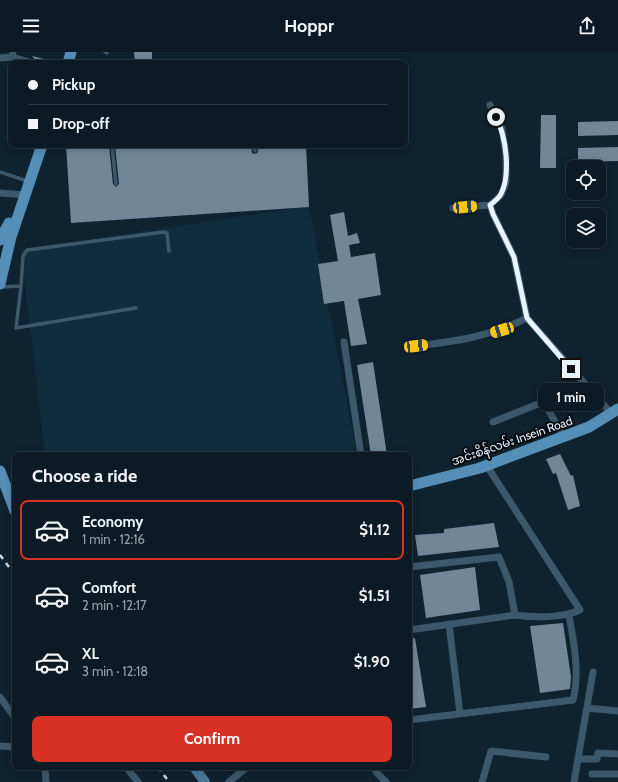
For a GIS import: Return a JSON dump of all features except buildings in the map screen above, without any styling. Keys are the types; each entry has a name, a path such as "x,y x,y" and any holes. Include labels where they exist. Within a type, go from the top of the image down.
{"main road":[{"path":"27,181 34,148"},
{"path":"0,250 41,148"},
{"path":"0,284 6,235"},
{"name":"အင်းစိန်လမ်း Insein Road","path":"412,486 425,484 486,466 589,428 615,411"},
{"path":"0,471 12,502"},
{"path":"196,770 205,782"}],"street":[{"path":"0,58 13,54 26,60"},
{"path":"453,208 490,205 501,195 506,182 502,129 490,105"},
{"path":"0,193 22,194"},
{"path":"490,205 514,257 527,318 615,411"},
{"path":"416,346 460,341 484,335 502,330 527,318"},
{"path":"344,342 360,452"},
{"path":"494,422 538,404 547,407 563,437"},
{"path":"412,630 515,615 528,617 569,615 580,610 486,466"},
{"path":"412,567 499,557 509,582 515,615"},
{"path":"412,720 573,700 577,685 574,646 569,615"},
{"path":"449,624 460,714"},
{"path":"574,782 593,672"},
{"path":"0,697 12,714"},
{"path":"587,708 618,711"},
{"path":"0,746 12,747"},
{"path":"482,782 491,751 546,757"},
{"path":"578,759 597,759 598,753 618,754"},
{"path":"45,770 46,782"},
{"path":"128,770 138,782"},
{"path":"229,782 243,770"},
{"path":"376,772 386,782"},
{"path":"592,774 618,774"}],"lane":[{"path":"112,148 116,184"},
{"path":"0,172 27,181"},
{"path":"136,308 16,328 23,256 27,250 164,232 167,233 169,251"},
{"path":"0,287 20,286"}],"shaded area":[{"path":"309,206 356,452 45,452 21,250"}],"railway":[{"path":"0,555 12,571"},
{"path":"160,770 169,782"}],"route":[{"path":"496,117 502,129 506,155 506,182 501,195 490,205 514,257 527,318 571,369"}]}
